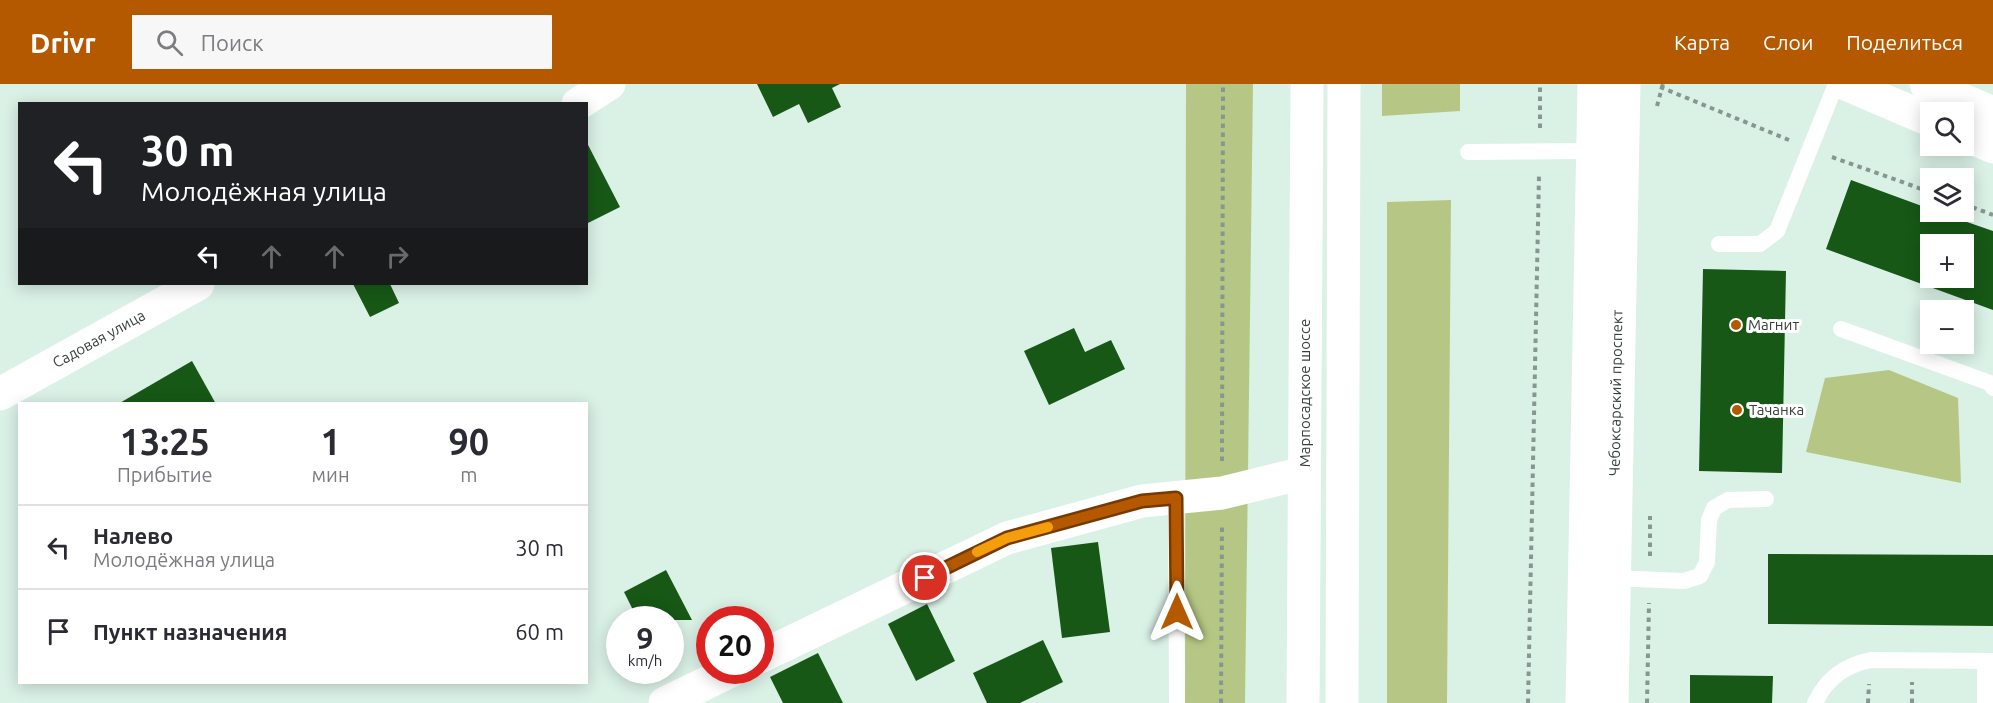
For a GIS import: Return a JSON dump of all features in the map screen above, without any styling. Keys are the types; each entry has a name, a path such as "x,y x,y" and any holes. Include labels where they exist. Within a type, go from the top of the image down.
{"street":[{"path":"581,102 609,84"},
{"name":"Марпосадское шоссе","path":"1303,703 1307,84"},
{"path":"1342,703 1344,84"},
{"name":"Чебоксарский проспект","path":"1582,703 1594,84"},
{"name":"Чебоксарский проспект","path":"1612,703 1624,84"},
{"path":"1846,84 1933,94 1993,113"},
{"path":"1974,138 1993,147"},
{"name":"Садовая улица","path":"0,394 196,285"},
{"path":"774,650 1007,538 1142,501 1222,493 1304,473"},
{"path":"666,703 705,684"}],"lane":[{"path":"1719,244 1760,244 1777,231 1836,84"},
{"path":"1468,152 1593,151"},
{"path":"1840,329 1990,383 1993,388"},
{"path":"1176,498 1177,703"},
{"path":"1613,578 1684,581 1700,576 1707,562 1709,520 1714,508 1728,500 1766,499"},
{"path":"1815,703 1833,677 1857,662 1870,660 1989,661 1985,703"}],"path":[{"path":"1221,703 1223,84"},
{"path":"1540,84 1540,129"},
{"path":"1663,84 1662,87 1799,144"},
{"path":"1822,153 1920,188"},
{"path":"1528,703 1539,165"},
{"path":"1974,208 1993,215"},
{"path":"1647,703 1649,593"}],"green space":[{"path":"1186,84 1253,84 1245,703 1185,703"},
{"path":"1382,84 1460,84 1460,111 1382,116"},
{"path":"1451,200 1447,703 1387,703 1387,202"},
{"path":"1889,370 1958,398 1961,483 1806,452 1825,378"}],"building":[{"path":"757,84 840,84 832,88 841,107 808,123 799,104 773,117"},
{"path":"588,145 620,207 588,223"},
{"path":"1851,180 1920,205 1920,222 1967,222 1993,231 1993,310 1974,303 1974,300 1966,300 1933,288 1974,288 1974,234 1920,234 1920,283 1826,249"},
{"path":"1703,269 1786,271 1782,473 1699,471"},
{"path":"354,285 390,285 399,303 370,317"},
{"path":"1074,328 1085,352 1111,340 1125,369 1049,405 1024,351"},
{"path":"192,361 215,402 121,402"},
{"path":"1098,542 1110,632 1062,638 1051,548"},
{"path":"1768,554 1993,555 1993,626 1768,624"},
{"path":"666,570 692,620 684,620 684,606 631,606 624,592"},
{"path":"927,604 955,661 916,681 888,624"},
{"path":"1043,640 1063,682 1020,703 987,703 973,673"},
{"path":"818,653 843,703 783,703 774,684 774,675"},
{"path":"1690,675 1773,676 1772,703 1690,703"}],"slow traffic":[{"path":"977,552 1007,538 1048,527"}],"place":[{"name":"Магнит","path":"1736,325"},
{"name":"Тачанка","path":"1737,410"}],"route":[{"path":"925,578 1007,538 1142,501 1176,498 1177,612"}]}
